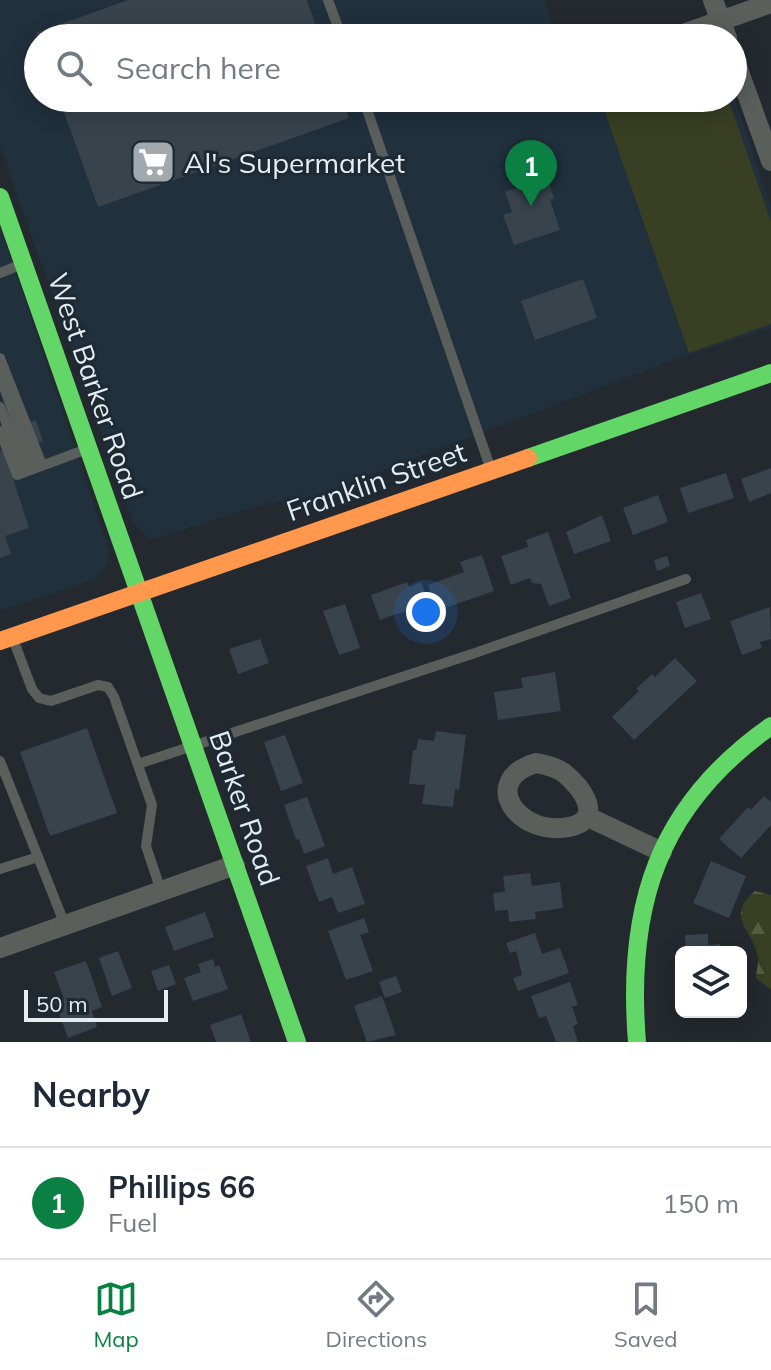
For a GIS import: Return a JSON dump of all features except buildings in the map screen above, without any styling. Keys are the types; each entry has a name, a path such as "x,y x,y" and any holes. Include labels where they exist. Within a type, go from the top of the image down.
{"street":[{"path":"713,0 722,24"},
{"path":"734,24 771,3"},
{"path":"747,94 771,161"},
{"name":"West Barker Road","path":"0,197 140,593"},
{"name":"Franklin Street","path":"6,639 771,373"},
{"name":"Barker Road","path":"140,593 297,1042"},
{"path":"637,1042 631,1003 634,950 644,900 662,852 674,825 705,782 740,748 771,726"},
{"path":"588,817 662,852"},
{"path":"0,948 235,865"}],"lane":[{"path":"328,0 337,24"},
{"path":"368,112 491,470"},
{"path":"0,273 24,263"},
{"path":"0,358 33,468"},
{"path":"0,376 33,468"},
{"path":"0,407 33,468"},
{"path":"0,431 17,475 88,448"},
{"path":"138,764 490,648 686,579"},
{"path":"6,639 39,698 51,701 98,685 108,687 152,805 146,846 161,891"},
{"path":"0,761 65,925"},
{"path":"0,869 38,857"}],"shaded area":[{"path":"0,0 544,0 552,24 24,24 24,112 739,112 771,206 771,328 671,361 313,497 261,505 151,540 133,522 0,147"},
{"path":"0,226 109,549 108,562 98,578 0,611"}],"green space":[{"path":"605,112 733,112 771,222 771,324 689,353"},
{"path":"755,891 771,895 771,990 756,978 758,957 741,916 746,900"}],"traffic: fast":[{"path":"0,197 297,1042"},
{"path":"528,458 771,373"},
{"path":"637,1042 637,947 657,863 676,826 700,790 732,757 771,726"}],"traffic: slow":[{"path":"0,641 528,458"}],"place":[{"name":"Al's Supermarket","path":"153,162"},
{"name":"Phillips 66","path":"531,206"}]}
